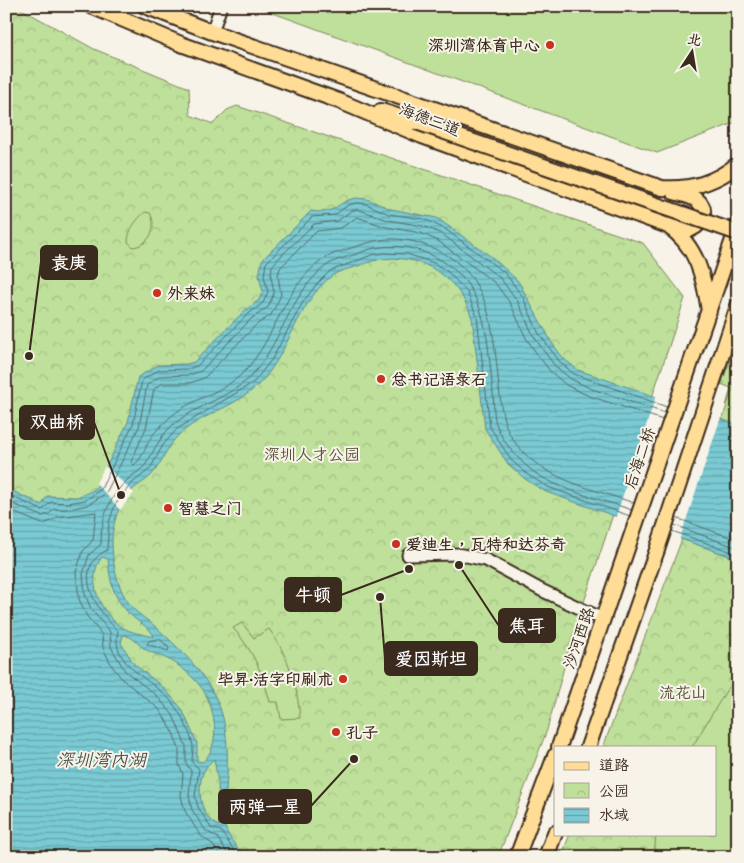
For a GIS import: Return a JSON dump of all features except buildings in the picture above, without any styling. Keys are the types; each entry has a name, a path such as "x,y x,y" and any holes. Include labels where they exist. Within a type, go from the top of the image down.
{"main road":[{"name":"海德三道","path":"91,6 181,44 339,101 422,136 653,219 677,233 691,250 703,277 708,310"},
{"name":"海德三道","path":"145,6 212,32 662,188 685,189 707,183 719,178 738,164"},
{"path":"382,112 388,93"},
{"path":"339,101 416,122 738,232"},
{"path":"653,219 686,229 698,225 703,215 702,207 696,200 662,188"},
{"path":"708,310 738,225"},
{"path":"588,746 710,395 738,306"},
{"name":"后海二桥","path":"630,541 708,310"},
{"path":"710,395 738,332"},
{"name":"沙河西路","path":"559,746 630,541"},
{"path":"517,857 554,759"},
{"path":"546,857 554,836"}],"lane":[{"path":"212,32 221,7"},
{"path":"408,555 457,554 486,560 540,590 603,619"}],"green space":[{"name":"深圳人才公园","path":"6,6 16,6 94,49 189,88 190,115 213,124 227,110 237,106 643,243 685,298 572,638 547,730 498,857 6,857"},
{"name":"深圳湾体育中心","path":"254,6 738,6 738,113 734,123 657,153"},
{"path":"145,212 150,213 153,229 144,243 133,247 128,242 129,233"},
{"path":"738,341 738,410 726,406 731,388 721,384"},
{"path":"738,373 738,425 722,420"},
{"name":"流花山","path":"682,539 738,559 738,857 561,857 569,836 716,836 716,746 603,746"},
{"path":"242,623 254,638 269,629 276,639 291,671 297,694 300,718 281,719 278,702 270,702 256,663 246,645 233,628"},
{"path":"738,677 738,857 654,857 656,836 716,836 716,746 693,746 726,691"}],"water":[{"name":"深圳湾内湖","path":"356,198 367,199 391,209 437,218 493,258 518,281 552,343 564,359 578,370 738,425 738,559 546,492 525,479 508,464 485,429 472,318 463,298 450,282 443,275 425,265 414,261 392,258 365,263 339,272 320,286 301,314 278,359 258,385 240,399 191,425 177,436 158,467 126,497 116,518 113,533 114,566 125,598 136,611 157,628 193,664 209,685 220,708 225,728 227,749 224,823 229,835 245,857 6,857 6,488 42,505 47,496 77,497 92,491 97,486 128,422 138,377 158,365 194,362 244,311 259,300 263,292 259,276 262,260 311,211 331,210","holes":["102,557 108,559 114,592 122,605 154,637 132,632 120,626 106,612 101,604 95,585 97,566","123,635 126,635 145,649 175,663 201,687 210,704 214,725 213,745 203,762 197,761 197,743 182,709 163,687 134,664 121,643","214,759 218,782 219,826 208,817 201,802 200,785 207,766"]}],"pier":[{"path":"656,396 721,417 679,541 615,519"},
{"path":"105,466 134,493 120,510 96,483"}],"place":[{"name":"深圳湾体育中心","path":"550,45"},
{"name":"外来妹","path":"157,293"},
{"name":"袁庚","path":"29,356"},
{"name":"总书记语录石","path":"381,379"},
{"name":"双曲桥","path":"121,495"},
{"name":"智慧之门","path":"168,508"},
{"name":"爱迪生，瓦特和达芬奇","path":"396,544"},
{"name":"焦耳","path":"459,565"},
{"name":"牛顿","path":"409,569"},
{"name":"爱因斯坦","path":"380,597"},
{"name":"毕昇·活字印刷术","path":"343,679"},
{"name":"孔子","path":"336,732"},
{"name":"两弹一星","path":"354,759"}]}
